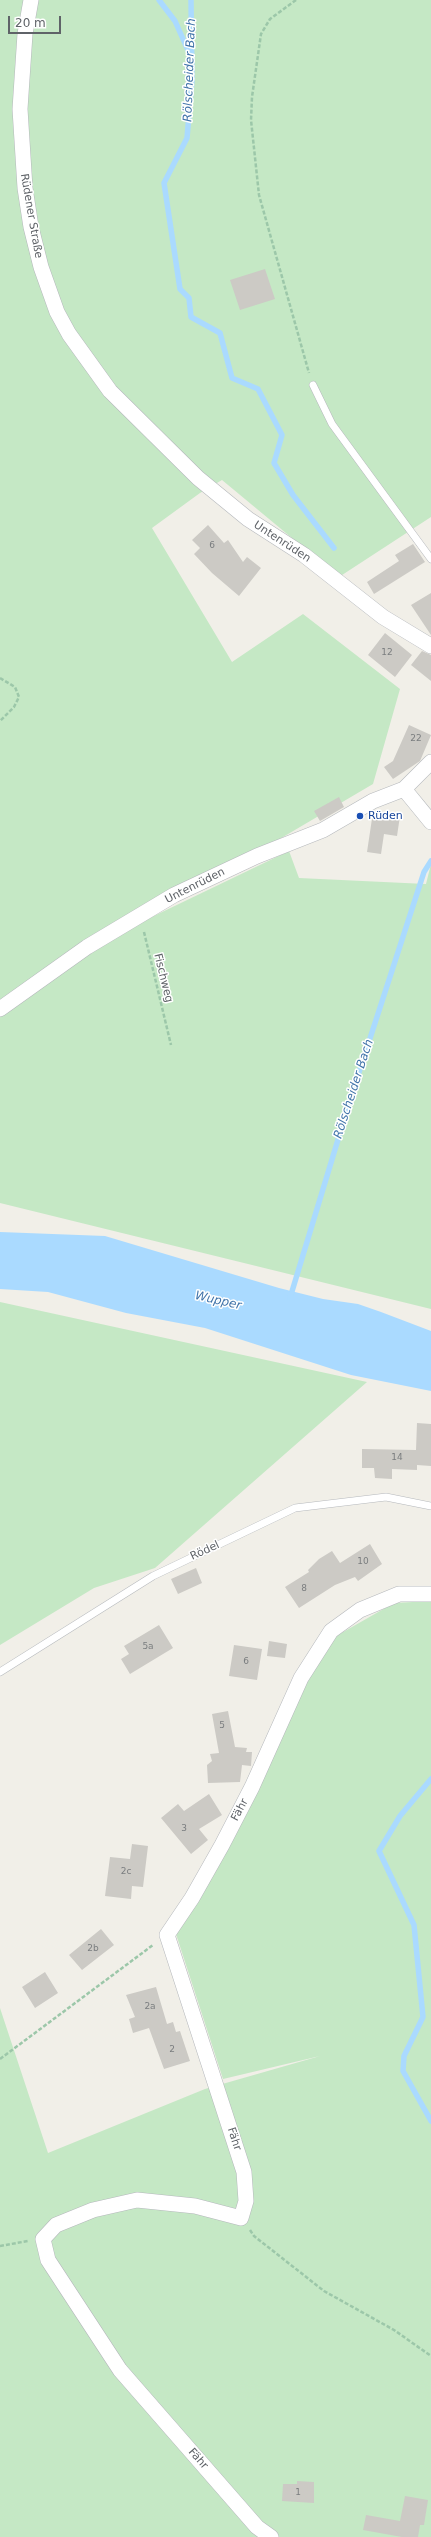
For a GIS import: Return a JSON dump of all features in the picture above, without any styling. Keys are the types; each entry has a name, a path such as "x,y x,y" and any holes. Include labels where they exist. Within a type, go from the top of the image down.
{"street":[{"name":"Rüdener Straße","path":"31,0 25,34 20,128 25,188 31,227 41,267 57,312 73,340 96,374 143,425"},
{"name":"Untenrüden","path":"143,425 198,478 248,519 304,555 383,617 431,646"},
{"name":"Untenrüden","path":"0,1009 86,947 140,916 205,880 323,830 373,801 404,789 431,762"},
{"path":"404,789 431,822"},
{"name":"Fähr","path":"241,2218 246,2201 244,2172 167,1935 192,1898 222,1845 252,1788 301,1678 331,1631 360,1610 399,1594 431,1594"},
{"path":"43,2239 56,2224 93,2210 137,2200 195,2206 241,2218"},
{"name":"Fähr","path":"43,2239 48,2260 120,2370 258,2527 271,2537"}],"lane":[{"path":"313,385 332,424 431,559"},
{"name":"Rödel","path":"0,1672 152,1576 295,1508 386,1496 431,1506"}],"path":[{"path":"296,0 270,19 261,34 252,97 251,120 259,195 313,385"},
{"path":"0,678 15,687 19,697 14,707 0,721"},
{"name":"Fischweg","path":"140,916 171,1045"},
{"path":"0,2059 167,1935"},
{"path":"241,2218 254,2236 324,2291 394,2330 431,2356"},
{"path":"0,2246 43,2239"}],"green space":[{"path":"0,0 431,0 431,517 339,577 222,480 200,493 152,528 232,662 303,614 400,689 373,784 283,837 123,921 0,1003"},
{"path":"289,851 299,878 426,884 431,864 431,1309 0,1203 0,1016 91,951 131,927"},
{"path":"0,1302 367,1382 155,1568 94,1588 0,1645"},
{"path":"431,1601 431,2537 0,2537 0,2008 48,2153 205,2089 320,2056 223,2079 176,1934 304,1686 331,1639 394,1603"}],"water":[{"name":"Wupper","path":"0,1232 105,1236 279,1288 323,1299 358,1304 381,1312 431,1331 431,1391 351,1375 205,1328 126,1313 48,1292 0,1289"}],"building":[{"path":"265,269 275,299 240,310 230,280"},
{"path":"208,525 224,543 228,540 243,562 247,557 261,568 239,596 212,573 194,554 200,548 192,540"},
{"path":"413,544 425,562 374,594 367,582 399,561 395,555"},
{"path":"431,593 431,635 411,605"},
{"path":"385,633 412,655 395,677 368,655"},
{"path":"422,651 431,655 431,681 411,665"},
{"path":"409,725 431,735 420,761 393,779 384,767 393,761"},
{"path":"339,797 344,807 320,821 314,811"},
{"path":"373,812 400,816 397,836 384,834 381,854 367,852"},
{"path":"417,1423 431,1424 431,1466 417,1465 417,1470 392,1469 392,1479 375,1478 374,1468 362,1468 362,1449 416,1450"},
{"path":"370,1544 382,1564 358,1581 355,1577 335,1585 299,1608 285,1587 309,1572 308,1570 319,1559 332,1551 340,1563"},
{"path":"196,1568 202,1583 178,1594 171,1579"},
{"path":"159,1625 173,1648 130,1674 121,1659 129,1654 124,1646"},
{"path":"269,1641 287,1644 285,1658 267,1656"},
{"path":"234,1645 262,1649 257,1680 229,1676"},
{"path":"228,1711 235,1747 247,1748 246,1752 252,1752 251,1766 242,1765 240,1782 208,1783 207,1765 212,1761 210,1754 219,1753 212,1714"},
{"path":"209,1794 222,1815 199,1829 208,1840 191,1854 161,1818 178,1804 184,1811"},
{"path":"132,1844 148,1846 143,1887 132,1886 131,1899 105,1896 110,1857 130,1859"},
{"path":"101,1929 114,1945 82,1970 69,1955"},
{"path":"45,1972 58,1993 35,2008 22,1987"},
{"path":"156,1987 167,2024 173,2022 176,2032 180,2031 190,2061 164,2069 149,2028 133,2033 129,2019 135,2017 126,1995"},
{"path":"297,2481 314,2482 314,2503 282,2501 283,2484 297,2484"},
{"path":"405,2496 428,2500 424,2525 420,2525 418,2537 402,2537 363,2530 366,2515 400,2521"}],"waterway":[{"path":"159,0 175,21 191,57"},
{"name":"Rölscheider Bach","path":"191,0 192,80 187,138 164,183 180,289 189,298 191,317 220,333 232,378 258,389 282,435 274,463 293,495 334,548"},
{"name":"Rölscheider Bach","path":"290,1298 350,1100 424,872 431,861"},
{"path":"431,1779 400,1816 379,1851 414,1925 423,2017 404,2056 403,2071 431,2121"}],"place":[{"name":"Rüden","path":"360,816"}]}
